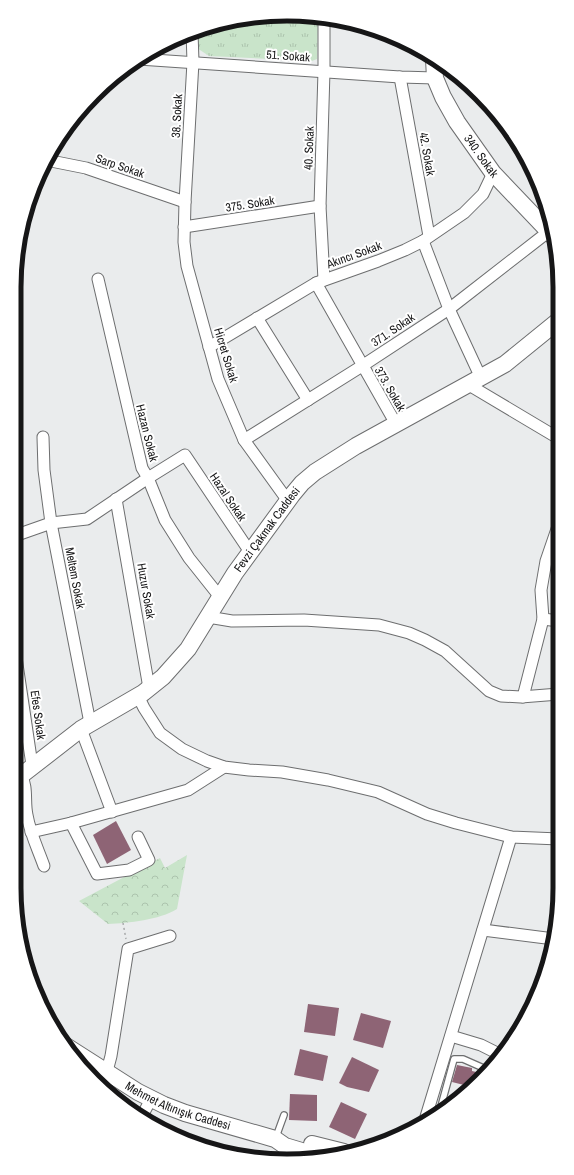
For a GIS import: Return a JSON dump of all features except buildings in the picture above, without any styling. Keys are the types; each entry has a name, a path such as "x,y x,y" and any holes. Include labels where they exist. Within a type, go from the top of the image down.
{"street":[{"name":"40. Sokak","path":"320,281 324,23"},
{"name":"38. Sokak","path":"184,202 193,62 192,38"},
{"name":"51. Sokak","path":"150,60 400,77 435,78"},
{"name":"340. Sokak","path":"434,66 435,78 456,122 493,173 547,231"},
{"name":"42. Sokak","path":"400,77 426,238 475,381"},
{"name":"Sarp Sokak","path":"53,161 86,168 184,202"},
{"name":"Akıncı Sokak","path":"209,347 320,281 378,261 405,250 426,238 464,213 483,194 493,173"},
{"name":"Hicret Sokak","path":"184,202 184,242 187,266 218,379 244,440 288,501"},
{"name":"375. Sokak","path":"184,227 320,206"},
{"name":"371. Sokak","path":"244,440 362,366 449,308 548,237"},
{"name":"Hazan Sokak","path":"98,280 142,468 148,478 165,520 189,558 220,597"},
{"name":"373. Sokak","path":"320,281 362,366 396,424"},
{"path":"257,318 308,400"},
{"name":"Fevzi Çakmak Caddesi","path":"22,774 85,726 144,692 164,677 188,649 235,573 250,552 302,483 315,472 356,446 505,364 553,325"},
{"path":"475,381 553,435"},
{"name":"Meltem Sokak","path":"43,437 44,470 51,523 85,726 112,812"},
{"name":"Hazal Sokak","path":"148,478 185,455 250,552"},
{"path":"21,534 51,523 88,519 148,478"},
{"name":"Huzur Sokak","path":"116,499 144,692 144,708 160,733 182,749 224,767 282,772 328,780 378,792 427,814 456,823 511,837 553,839"},
{"path":"523,697 543,619 541,590 546,561 553,541"},
{"path":"208,617 232,621 304,620 380,625 409,633 425,640 445,652 465,668 489,692 501,696 523,697 553,694"},
{"path":"543,619 553,620"},
{"name":"Efes Sokak","path":"21,758 22,774 25,781 26,814 44,866"},
{"path":"31,832 71,823 188,790 224,767"},
{"path":"71,823 97,874 129,870 149,860 138,837"},
{"path":"427,1114 511,837"},
{"path":"483,930 548,938"},
{"path":"107,1072 111,1056 128,949 170,936"},
{"path":"451,1036 481,1045 496,1052"},
{"name":"Mehmet Altınışık Caddesi","path":"80,1055 151,1099 185,1113 275,1139 285,1146 308,1153"},
{"path":"144,1112 151,1099"},
{"name":"Mehmet Altınışık Caddesi","path":"275,1139 288,1138 335,1150"}],"lane":[{"path":"442,1104 454,1059 463,1059 483,1068"},
{"path":"275,1139 284,1114"}],"path":[{"path":"123,924 128,949"}],"green space":[{"path":"287,21 318,23 317,59 312,61 209,56 197,48 197,36 235,26 252,23"},
{"path":"187,855 177,909 170,913 144,920 108,924 79,901 160,858 165,868"}]}
